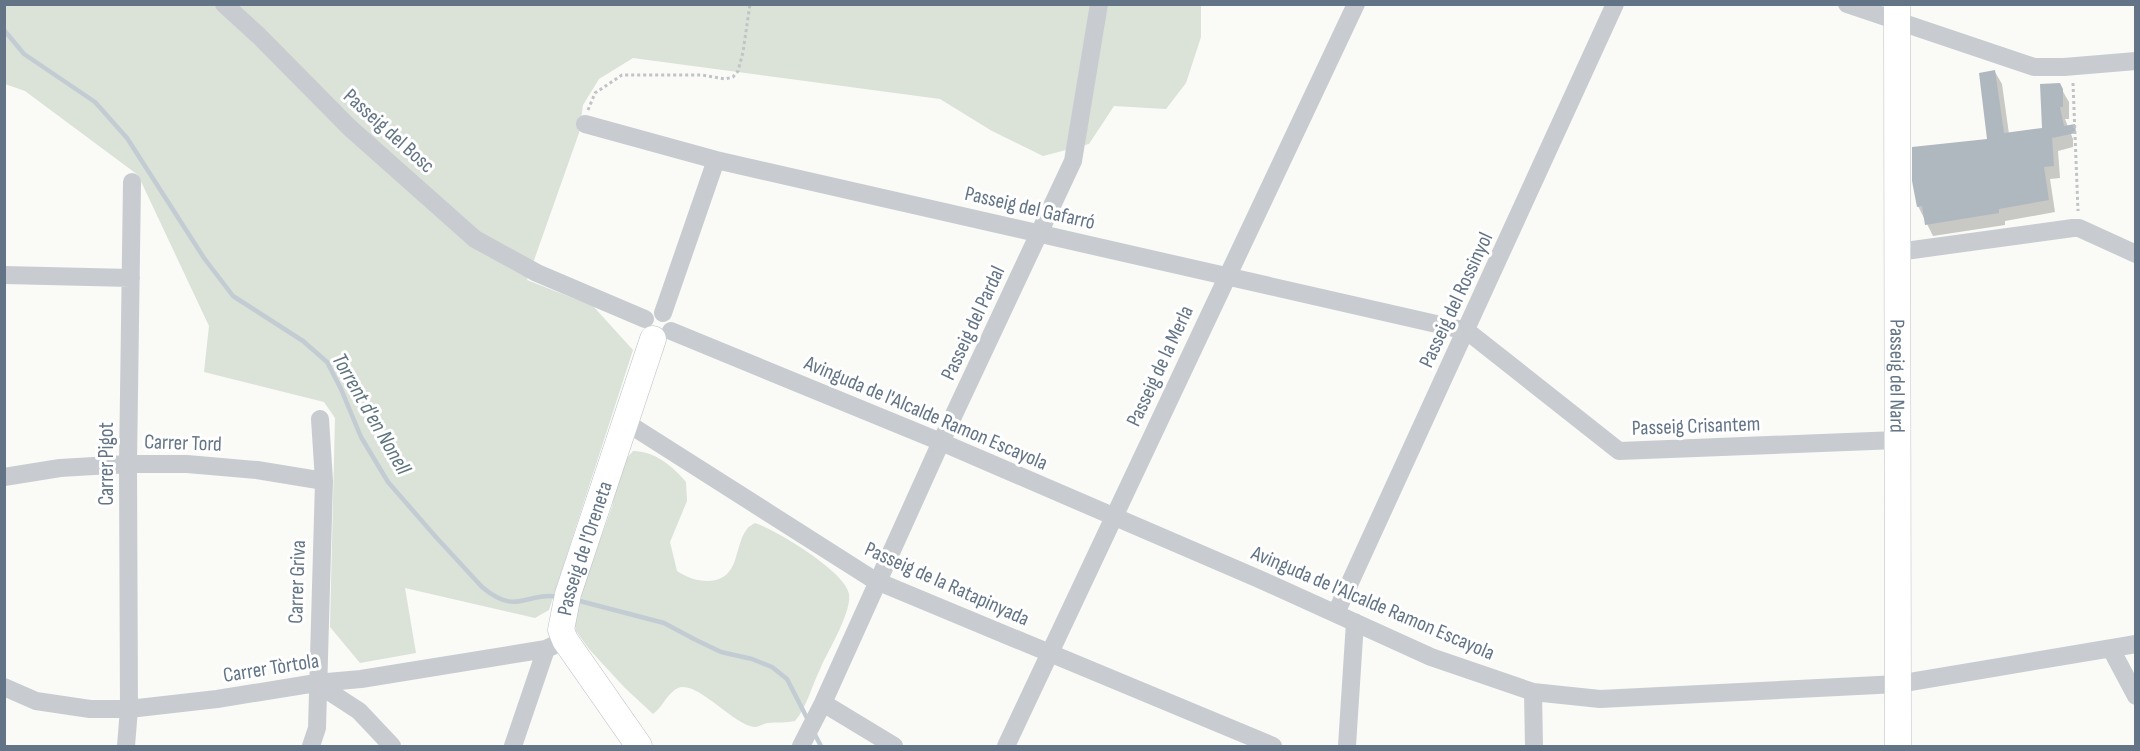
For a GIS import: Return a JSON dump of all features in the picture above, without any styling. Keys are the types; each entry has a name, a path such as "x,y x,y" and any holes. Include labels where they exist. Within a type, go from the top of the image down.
{"street":[{"name":"Passeig del Bosc","path":"224,4 350,128 463,229 475,239 537,273"},
{"name":"Passeig del Pardal","path":"801,747 1073,161 1099,4"},
{"name":"Passeig de la Merla","path":"1006,747 1356,4"},
{"name":"Passeig del Rossinyol","path":"1336,613 1615,4"},
{"path":"1847,4 1897,13 2034,67 2136,61"},
{"name":"Passeig del Nard","path":"1897,13 1898,747"},
{"name":"Passeig del Gafarró","path":"585,124 716,160 1467,331"},
{"path":"658,326 716,160"},
{"name":"Carrer Pigot","path":"126,747 129,709 128,464 132,182"},
{"path":"1898,252 2079,228 2136,254"},
{"name":"Avinguda de l'Alcalde Ramon Escayola","path":"537,273 658,326 941,442 1336,613 1431,657 1533,692 1600,699 1898,684 2136,644"},
{"path":"4,275 131,278"},
{"name":"Passeig de l'Oreneta","path":"513,747 561,630 566,600 624,421 658,326"},
{"name":"Passeig Crisantem","path":"1467,331 1619,452 1897,440"},
{"name":"Carrer Griva","path":"312,747 316,728 324,481 320,419"},
{"name":"Passeig de la Ratapinyada","path":"624,421 878,582 1273,747"},
{"name":"Carrer Tord","path":"4,477 11,474 60,468 128,464 187,464 246,469 324,481"},
{"path":"1347,747 1355,622"},
{"path":"555,645 639,747"},
{"name":"Carrer Tòrtola","path":"4,687 36,701 90,709 129,709 217,699 316,682 361,679 555,645"},
{"path":"2111,649 2136,696"},
{"path":"316,682 358,711 392,747"},
{"path":"1533,692 1534,747"},
{"path":"823,703 894,747"}],"path":[{"path":"585,124 595,93 622,75 702,75 725,79 733,77 738,71 743,52 750,4"},
{"path":"2072,66 2079,228"}],"shaded area":[{"path":"1201,4 1201,37 1186,83 1166,109 1114,106 1089,144 1043,156 992,131 940,99 633,58 599,79 583,105 579,133 527,280 593,306 633,350 549,610 535,618 405,588 416,653 360,663 330,627 335,418 324,402 204,372 209,326 138,175 25,91 5,84 4,5"},
{"path":"633,451 656,457 675,470 686,482 687,501 670,542 677,571 704,581 719,579 726,575 735,561 743,536 755,523 809,553 845,585 849,594 847,611 806,703 795,721 767,723 754,727 736,719 705,696 686,687 674,690 653,714 625,688 589,649 576,631 574,612 612,507 616,487 627,458"}],"building":[{"path":"1995,70 2004,133 2042,128 2040,84 2060,83 2063,89 2063,107 2060,107 2064,126 2075,124 2076,133 2052,138 2054,166 2044,167 2049,200 1999,209 1999,213 1925,225 1922,206 1917,207 1912,181 1912,147 1987,139 1979,73"}],"waterway":[{"name":"Torrent d'en Nonell","path":"4,30 24,54 95,102 127,138 204,258 233,296 303,341 327,362 361,437 388,482 482,587 494,596 513,602 547,596 559,597"},
{"name":"Torrent d'en Nonell","path":"576,600 664,623 721,652 752,659 772,667 787,679 808,720"},
{"name":"Torrent d'en Nonell","path":"814,733 821,746"}]}
